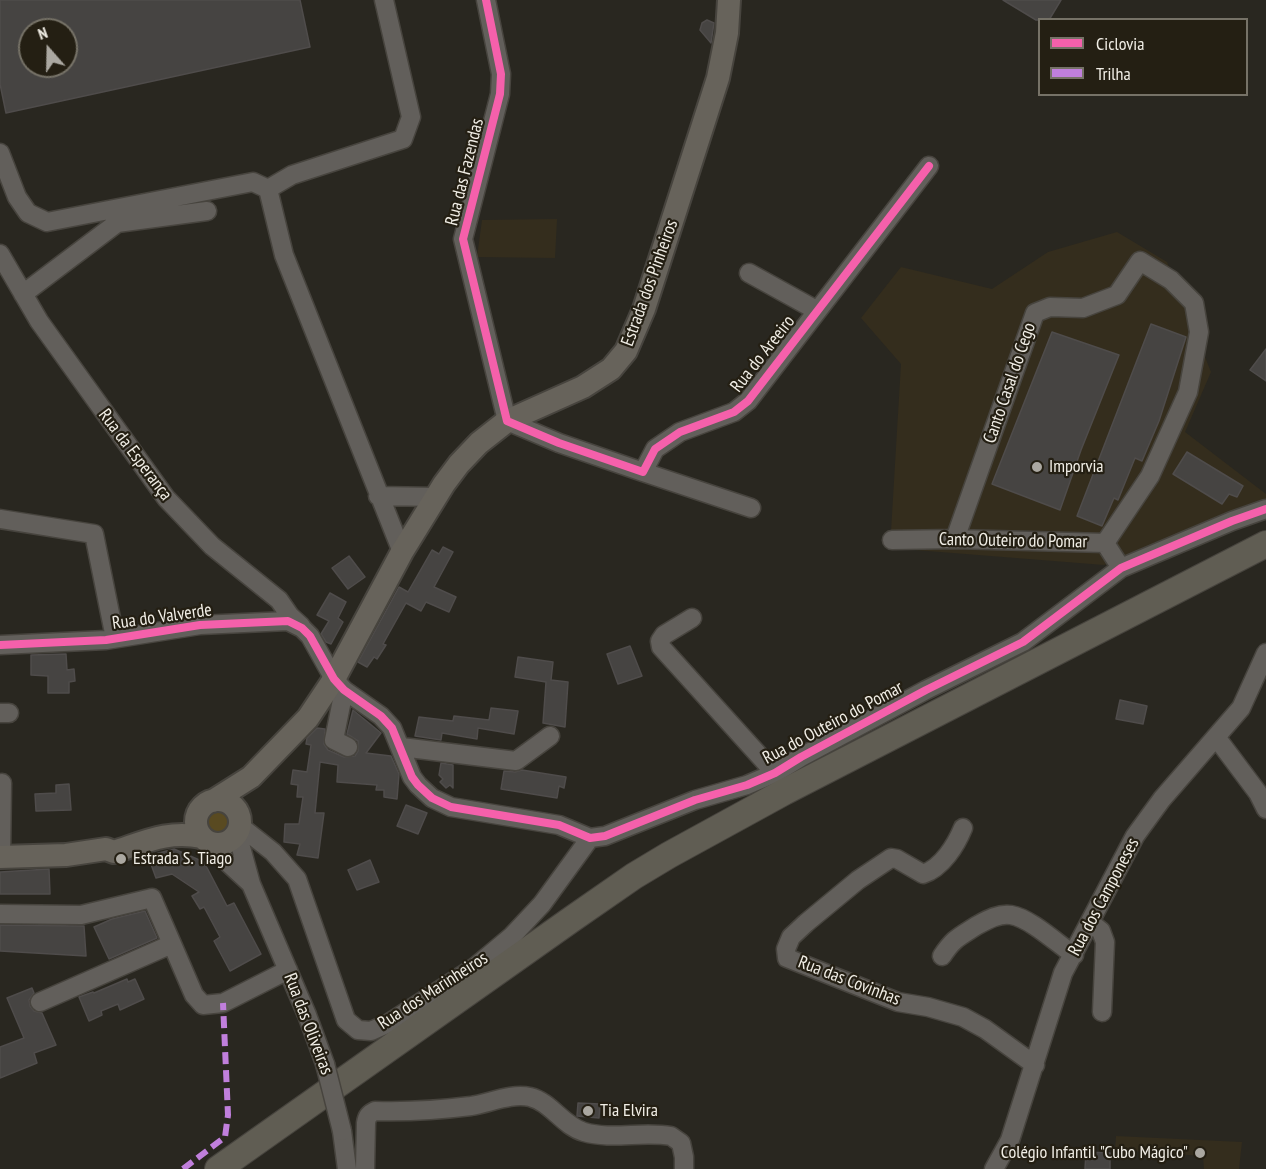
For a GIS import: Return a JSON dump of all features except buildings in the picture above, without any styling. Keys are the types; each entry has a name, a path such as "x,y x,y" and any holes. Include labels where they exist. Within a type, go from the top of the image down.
{"highway":[{"path":"218,1169 572,919 669,855 784,792 1266,544"},
{"path":"238,1169 567,937 628,895 682,862 836,778 1266,559"}],"main road":[{"name":"Estrada dos Pinheiros","path":"106,849 111,844 169,824 251,777 298,731 339,684 402,552 436,497 468,454 490,433 507,421 594,381 611,369 626,351 644,309 718,78 727,33 729,0"},
{"path":"1,847 66,855 106,849 114,852 182,833 225,842 239,826 251,777"},
{"path":"206,839 197,826 198,813 207,804 220,800 233,806 239,826"}],"street":[{"path":"268,189 292,175 403,139 411,117 384,0"},
{"name":"Rua das Fazendas","path":"486,0 501,74 500,94 463,239 507,421"},
{"path":"0,153 17,197 28,213 47,222 254,182 268,189 284,255 402,552"},
{"name":"Rua do Areeiro","path":"643,472 655,449 680,432 734,412 748,401 929,166"},
{"path":"23,294 117,223 207,211"},
{"name":"Rua da Esperança","path":"0,254 73,372 166,498 212,546 279,600 302,628"},
{"name":"Canto Casal do Cego","path":"955,539 1035,313 1050,307 1083,308 1117,295 1140,261 1171,280 1194,303 1199,332 1188,392 1150,476 1105,543"},
{"path":"749,273 816,310"},
{"path":"507,421 559,443 751,508"},
{"path":"378,496 436,497"},
{"name":"Rua do Outeiro do Pomar","path":"590,838 605,836 695,800 747,785 775,773 926,690 1023,642 1121,568 1266,509"},
{"path":"0,519 94,534 115,638"},
{"name":"Canto Outeiro do Pomar","path":"892,540 955,539 1105,543 1121,568"},
{"path":"692,618 664,635 660,641 661,647 775,773"},
{"name":"Rua do Valverde","path":"0,645 115,638 200,625 288,621 302,628"},
{"path":"302,628 310,636 339,684 381,716 392,728 418,785 432,798 452,807 559,825 590,838"},
{"name":"Rua dos Camponeses","path":"994,1169 1010,1140 1063,974 1135,836 1162,799 1241,708 1266,653"},
{"path":"339,684 334,740 348,747"},
{"path":"403,753 516,761 550,736"},
{"path":"1216,737 1252,783 1266,809"},
{"path":"1,847 2,783"},
{"name":"Rua dos Marinheiros","path":"239,826 273,852 297,879 346,1020 358,1030 371,1031 402,1015 475,967 512,936 542,904 590,838"},
{"name":"Rua das Oliveiras","path":"239,826 251,884 325,1064 342,1131 346,1169"},
{"name":"Rua das Covinhas","path":"963,828 949,853 930,872 923,874 891,858 858,880 791,937 786,949 788,958 898,1002 928,1007 963,1017 985,1029 1035,1065"},
{"path":"206,839 251,884"},
{"path":"0,914 81,915 152,898 194,995 203,1005 223,1003 288,970"},
{"path":"942,956 952,941 999,915 1013,915 1025,921 1074,955"},
{"path":"1091,923 1101,931 1105,942 1102,1012"},
{"path":"40,1002 172,944"},
{"path":"365,1169 366,1117 370,1113 433,1110 475,1105 517,1096 530,1097 539,1101 569,1125 583,1132 671,1136 681,1143 684,1169"}],"shaded area":[{"path":"557,219 555,258 477,257 482,220"},
{"path":"1117,232 1167,262 1211,372 1185,432 1266,494 1266,501 1104,565 890,548 901,364 861,318 901,267 992,289 1048,252"},
{"path":"213,809 223,809 230,816 230,826 223,833 213,833 206,826 206,816"},
{"name":"Colégio Infantil \"Cubo Mágico\"","path":"1116,1136 1242,1142 1239,1169 1204,1169 1203,1156 1115,1150"}],"marked path":[{"path":"183,1169 225,1137 228,1115 223,1003"}],"cycle path":[{"path":"486,0 501,74 500,94 463,239 507,421 559,443 643,472 655,449 680,432 734,412 748,401 929,166"},
{"path":"0,645 106,640 200,625 288,621 302,628 310,636 334,679 344,690 381,716 392,728 412,777 432,798 451,807 559,825 590,838 605,836 695,800 747,785 775,773 926,690 1023,642 1121,568 1266,509"}],"place":[{"name":"Imporvia","path":"1037,467"},
{"name":"Estrada S. Tiago","path":"121,859"},
{"name":"Tia Elvira","path":"588,1111"},
{"name":"Colégio Infantil \"Cubo Mágico\"","path":"1200,1153"}]}
